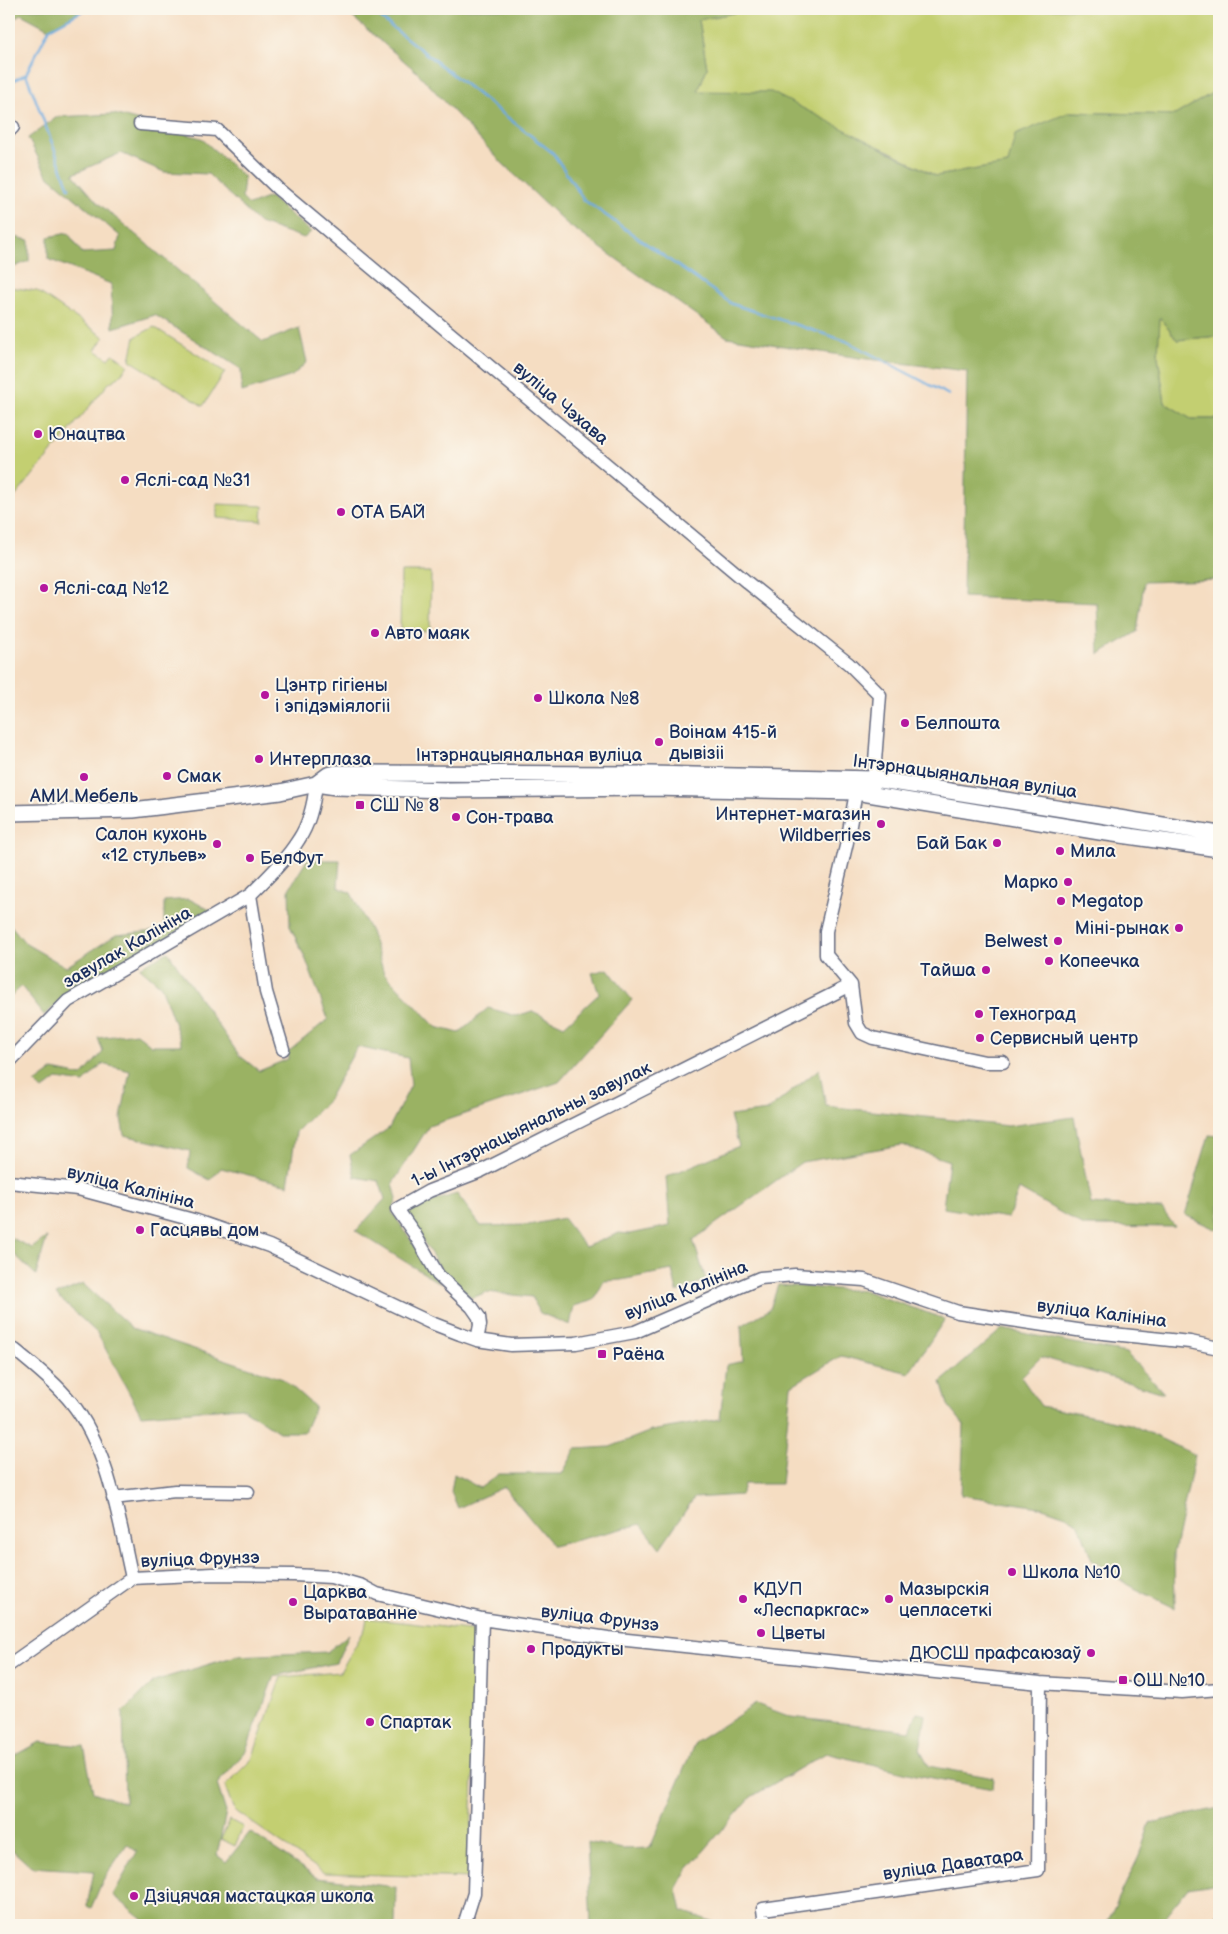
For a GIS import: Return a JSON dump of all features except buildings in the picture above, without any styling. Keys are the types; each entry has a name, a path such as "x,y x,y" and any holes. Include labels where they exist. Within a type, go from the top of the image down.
{"main road":[{"name":"Інтэрнацыянальная вуліца","path":"650,781 856,792 873,787 1100,832 1219,849"},
{"name":"Інтэрнацыянальная вуліца","path":"9,812 134,810 280,792 316,784 336,787 449,790 650,781 873,787 1219,834"}],"street":[{"name":"вуліца Чэхава","path":"140,124 217,130 278,189 327,231 748,583 849,664 880,695 873,787"},
{"name":"завулак Калініна","path":"9,1062 68,1001 250,895 266,880 300,838 314,801 316,784"},
{"path":"856,792 847,842 826,931 826,955 851,985 856,1023 862,1033 873,1038 985,1062 1003,1062"},
{"path":"250,895 266,992 282,1049"},
{"name":"1-ы Інтэрнацыянальны завулак","path":"477,1340 480,1325 472,1307 438,1275 414,1233 396,1209 429,1192 481,1171 851,985"},
{"name":"вуліца Калініна","path":"9,1182 78,1189 197,1221 269,1246 429,1322 477,1340 511,1345 576,1343 635,1332 760,1278 795,1274 864,1280 958,1312 1084,1330 1190,1342 1219,1348"},
{"path":"15,1350 71,1402 95,1441 113,1498 132,1578"},
{"path":"113,1498 175,1491 248,1492"},
{"name":"вуліца Фрунзэ","path":"9,1665 132,1578 213,1574 294,1575 331,1578 362,1586 377,1594 482,1620 618,1639 1040,1683 1182,1692 1219,1689"},
{"path":"464,1925 474,1893 482,1620"},
{"name":"вуліца Даватара","path":"765,1925 763,1909 1038,1870 1040,1683"}],"green space":[{"path":"9,9 85,9 49,29 21,14 9,23"},
{"path":"343,9 752,9 699,20 707,68 698,91 771,92 936,176 1008,164 1015,135 1070,112 1175,115 1219,89 1219,336 1177,340 1160,318 1158,356 1165,403 1191,419 1219,419 1219,580 1144,582 1137,632 1099,654 1097,603 963,597 967,371 859,358 727,337 567,224 500,161 417,72"},
{"path":"752,9 1219,9 1219,89 1175,115 1070,112 1008,164 936,176 889,151 858,138 698,91 707,68 699,20"},
{"path":"114,114 201,138 244,177 242,198 249,205 270,197 311,232 304,238 259,223 208,174 164,172 121,153 73,174 97,202 263,342 299,328 307,362 292,376 242,392 241,369 155,315 113,328 111,284 48,259 48,237 68,233 82,253 116,251 120,236 47,175 28,138 57,117"},
{"path":"9,236 29,240 29,261 9,269"},
{"name":"Юнацтва","path":"9,287 37,291 104,337 95,350 109,359 113,354 128,365 119,377 109,383 9,504"},
{"path":"1159,317 1177,340 1219,336 1219,419 1191,419 1165,403 1158,356"},
{"path":"154,327 225,372 203,406 130,360 135,337"},
{"path":"217,504 263,506 262,521 217,518"},
{"path":"401,572 431,572 430,631 400,630"},
{"path":"307,860 340,860 338,887 351,893 371,932 384,973 436,1027 459,1033 488,1008 517,1016 532,1011 564,1026 599,994 592,973 608,969 632,1000 559,1082 429,1126 393,1183 397,1199 392,1212 441,1284 356,1231 385,1199 379,1181 355,1177 350,1155 389,1128 411,1085 408,1058 357,1047 327,1101 296,1132 288,1185 221,1168 210,1180 188,1168 190,1151 124,1135 121,1118 130,1071 102,1064 84,1083 57,1079 43,1090 35,1083 53,1070 82,1076 103,1052 98,1038 136,1033 151,1045 182,1045 161,986 139,967 168,952 239,1055 259,1071 288,1059 288,1052 328,1019 306,960 290,926 289,889"},
{"path":"189,899 212,911 67,996 44,1015 21,986 9,999 9,923 26,944 66,967 116,935 164,930 164,901"},
{"path":"819,1069 826,1106 1008,1126 1074,1117 1091,1204 1162,1209 1175,1227 1084,1226 1019,1189 1008,1218 943,1208 949,1161 902,1145 802,1162 693,1240 706,1280 677,1292 672,1270 621,1280 604,1281 594,1300 574,1306 570,1325 540,1313 532,1297 487,1292 472,1298 443,1273 404,1210 457,1194 481,1226 529,1225 563,1218 585,1247 619,1233 630,1234 670,1226 666,1177 739,1146 730,1116 767,1111"},
{"path":"1209,1135 1219,1136 1219,1230 1185,1215"},
{"path":"9,1237 32,1248 47,1237 36,1275 9,1249"},
{"path":"83,1284 132,1328 283,1379 315,1407 304,1432 279,1432 241,1407 141,1415 97,1333 56,1295"},
{"path":"778,1285 865,1291 945,1319 909,1373 841,1356 791,1386 781,1484 744,1484 741,1495 694,1498 660,1548 641,1524 553,1546 504,1487 458,1508 451,1492 454,1474 480,1488 499,1474 562,1474 576,1449 610,1447 651,1431 720,1419 726,1365 743,1361 741,1326 770,1309"},
{"path":"1002,1329 1126,1353 1164,1393 1041,1357 1021,1377 1041,1406 1130,1424 1195,1455 1174,1553 1175,1608 1128,1585 1092,1560 1079,1524 1066,1516 1040,1507 961,1495 964,1425 948,1405 941,1382"},
{"name":"Спартак","path":"367,1618 477,1631 470,1878 324,1873 233,1808 225,1786 252,1759 281,1677 340,1672 365,1629"},
{"path":"349,1634 336,1663 274,1676 246,1751 217,1784 226,1812 217,1855 226,1862 250,1832 317,1878 396,1887 395,1925 150,1925 113,1895 137,1852 127,1844 103,1880 91,1908 87,1906 94,1871 31,1867 9,1847 9,1759 40,1742 84,1746 93,1792 125,1803 123,1712 154,1681 236,1656 327,1652"},
{"path":"756,1704 791,1717 910,1731 917,1713 926,1715 920,1749 929,1766 994,1778 993,1789 916,1775 826,1753 751,1797 688,1869 677,1889 682,1911 722,1925 591,1925 587,1842 623,1849 650,1848 695,1743"},
{"path":"1219,1808 1219,1883 1188,1888 1162,1921 1168,1925 1106,1925 1139,1856 1150,1823"},
{"path":"230,1820 243,1827 235,1846 221,1839"}],"waterway":[{"path":"9,83 26,74 49,29 86,9"},
{"path":"369,9 553,153 584,200 732,304 846,341 949,395"},
{"path":"26,74 69,188"}],"place":[{"name":"Юнацтва","path":"38,434"},
{"name":"Яслі-сад №31","path":"125,480"},
{"name":"ОТА БАЙ","path":"341,512"},
{"name":"Яслі-сад №12","path":"44,588"},
{"name":"Авто маяк","path":"375,633"},
{"name":"Цэнтр гігіены і эпідэміялогіі","path":"265,695"},
{"name":"Школа №8","path":"538,698"},
{"name":"Белпошта","path":"905,723"},
{"name":"Воінам 415-й дывізіі","path":"659,742"},
{"name":"Интерплаза","path":"259,759"},
{"name":"Смак","path":"167,776"},
{"name":"АМИ Мебель","path":"84,777"},
{"name":"СШ № 8","path":"360,805"},
{"name":"Сон-трава","path":"456,817"},
{"name":"Интернет-магазин Wildberries","path":"881,824"},
{"name":"Бай Бак","path":"997,843"},
{"name":"Салон кухонь «12 стульев»","path":"217,844"},
{"name":"Мила","path":"1060,851"},
{"name":"БелФут","path":"250,858"},
{"name":"Марко","path":"1068,882"},
{"name":"Megatop","path":"1061,901"},
{"name":"Міні-рынак","path":"1179,928"},
{"name":"Belwest","path":"1058,941"},
{"name":"Копеечка","path":"1049,961"},
{"name":"Тайша","path":"986,970"},
{"name":"Техноград","path":"979,1014"},
{"name":"Сервисный центр","path":"980,1038"},
{"name":"Гасцявы дом","path":"140,1230"},
{"name":"Раёна","path":"602,1354"},
{"name":"Школа №10","path":"1012,1572"},
{"name":"КДУП «Леспаркгас»","path":"743,1599"},
{"name":"Мазырскія цепласеткі","path":"889,1599"},
{"name":"Царква Выратаванне","path":"293,1602"},
{"name":"Цветы","path":"761,1633"},
{"name":"Продукты","path":"531,1649"},
{"name":"ДЮСШ прафсаюзаў","path":"1091,1653"},
{"name":"ОШ №10","path":"1123,1680"},
{"name":"Спартак","path":"370,1722"},
{"name":"Дзіцячая мастацкая школа","path":"134,1896"}]}
